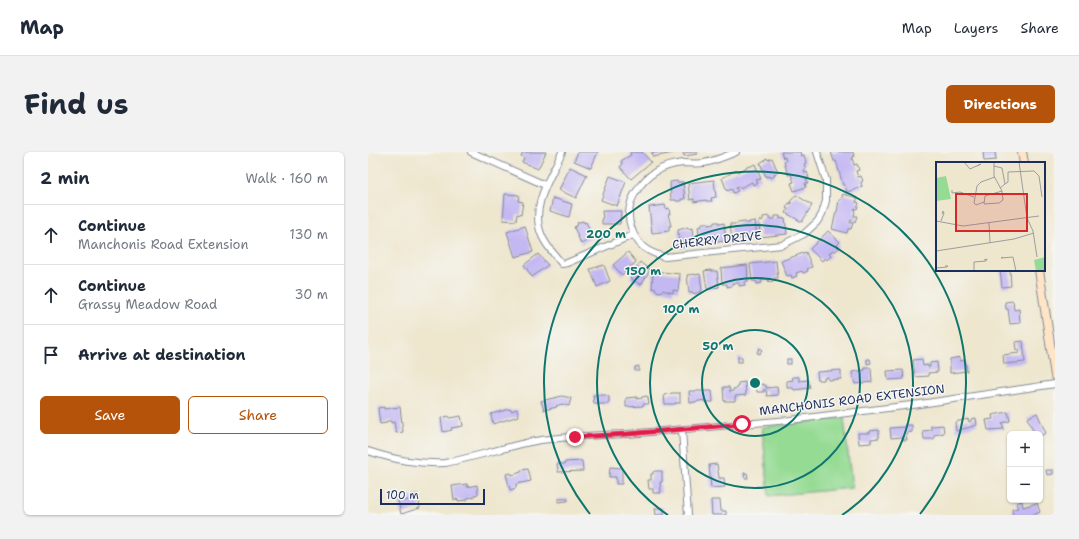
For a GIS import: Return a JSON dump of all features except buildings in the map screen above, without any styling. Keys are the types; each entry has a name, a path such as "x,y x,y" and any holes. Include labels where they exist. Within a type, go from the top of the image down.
{"street":[{"path":"471,152 521,173 545,186"},
{"path":"562,152 545,186 540,201 538,217 542,236 562,264 634,235"},
{"name":"CHERRY DRIVE","path":"736,152 704,162 669,166 648,176 631,199 629,212 630,225 641,247 655,254 666,257 782,245 804,234 817,222 822,214 826,201 824,173 817,152"},
{"path":"1022,152 1024,162"},
{"path":"1039,271 1055,376"},
{"name":"MANCHONIS ROAD EXTENSION","path":"368,451 394,460 430,464 445,463 534,442 790,420 918,404 1055,384"},
{"path":"682,430 688,515"}],"green space":[{"path":"844,418 852,488 769,496 762,427"}],"route":[{"path":"575,437 742,424"}]}
